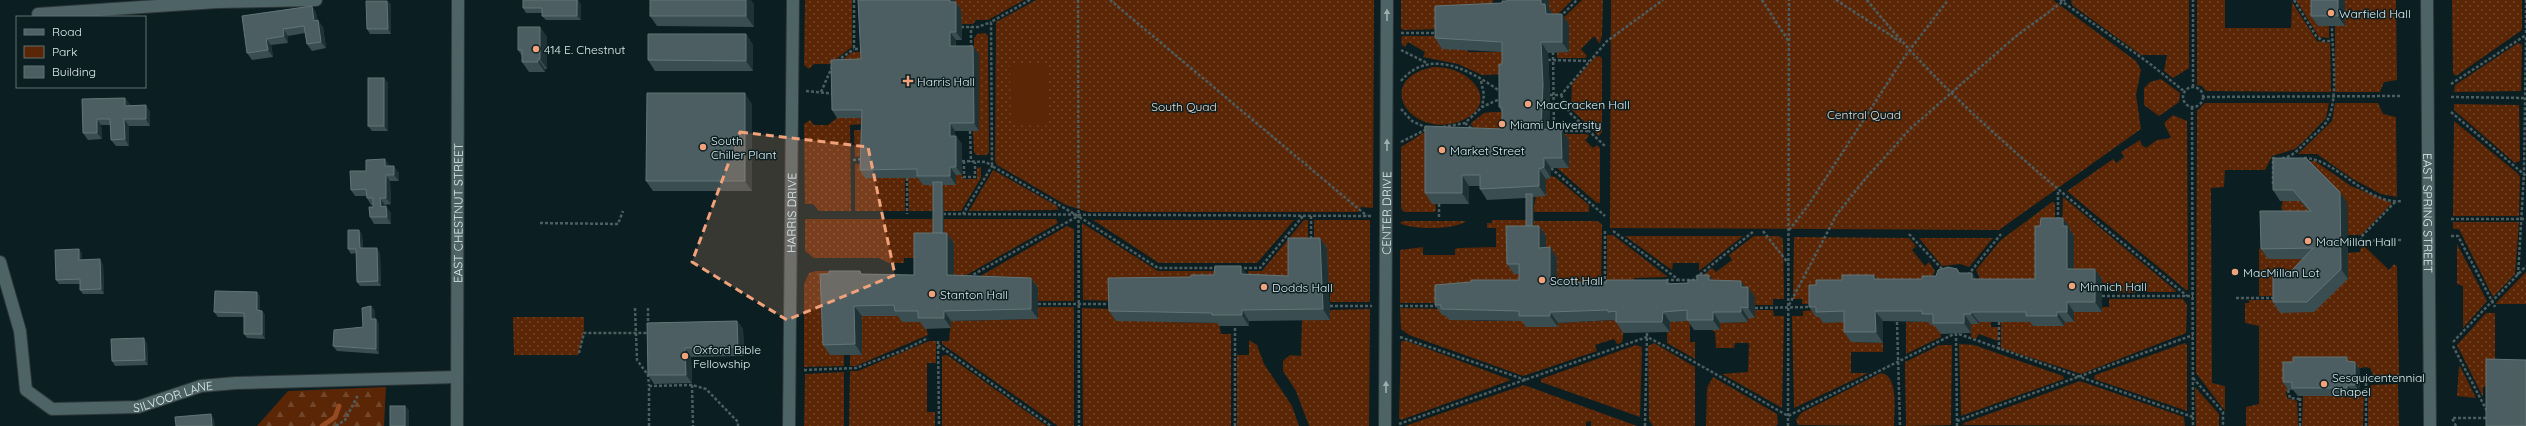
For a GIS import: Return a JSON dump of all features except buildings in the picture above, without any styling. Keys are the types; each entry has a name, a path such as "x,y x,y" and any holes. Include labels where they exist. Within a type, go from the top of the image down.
{"street":[{"path":"38,14 217,2 316,0"},
{"name":"EAST CHESTNUT STREET","path":"457,426 458,0"},
{"name":"HARRIS DRIVE","path":"789,426 793,0"},
{"name":"CENTER DRIVE","path":"1387,0 1387,218 1391,425"},
{"name":"EAST SPRING STREET","path":"2427,0 2430,426"},
{"name":"SILVOOR LANE","path":"0,262 20,331 26,390 52,408 138,407 201,386 457,377"}],"path":[{"path":"854,0 854,49"},
{"path":"961,27 971,27 992,22 1030,0"},
{"path":"1078,0 1079,426"},
{"path":"1110,0 1367,216"},
{"path":"1558,19 1577,0"},
{"path":"1561,96 1607,41 1663,0"},
{"path":"1762,0 1789,42"},
{"path":"1788,426 1789,0"},
{"path":"1836,0 1904,45"},
{"path":"1868,0 1904,45 1951,93 2061,191 2187,296"},
{"path":"1789,231 1808,207 1909,50 1948,0"},
{"path":"1788,307 1837,214 1910,129 2016,36 2062,0 2149,63 2184,92 2185,103 2192,107 2198,105 2202,97 2200,90 2193,87"},
{"path":"2193,0 2193,87"},
{"path":"2294,0 2316,36 2323,41 2332,41"},
{"path":"2518,275 2524,219 2526,0"},
{"path":"964,214 992,166 992,22"},
{"path":"2286,158 2296,151 2328,120 2333,97 2332,26"},
{"path":"971,27 971,54"},
{"path":"1387,29 1398,33 1442,33"},
{"path":"2450,84 2526,35"},
{"path":"1397,48 1428,63 1440,63 1458,68 1481,81 1486,81 1506,96 1482,107 1465,123 1440,128 1440,132"},
{"path":"822,92 834,64 854,49 867,49"},
{"path":"1553,52 1552,95 1554,136"},
{"path":"1548,60 1589,61"},
{"path":"1397,86 1406,76 1428,63"},
{"path":"1481,81 1484,95 1482,107"},
{"path":"2184,92 2193,87"},
{"path":"792,91 837,94"},
{"path":"1552,95 1561,96"},
{"path":"1561,96 1570,113 1606,147"},
{"path":"2202,97 2400,96"},
{"path":"2451,98 2526,98"},
{"path":"1397,106 1412,121 1428,128 1434,128"},
{"path":"2192,107 2193,426"},
{"path":"2451,112 2525,175"},
{"path":"1465,123 1474,131"},
{"path":"1397,142 1428,128"},
{"path":"970,131 971,162"},
{"path":"1548,132 1589,131"},
{"path":"2280,186 2273,184 2273,158 2293,158"},
{"path":"2301,158 2316,158 2344,177 2378,196 2401,201"},
{"path":"853,160 865,159"},
{"path":"975,162 975,177 964,177 963,161 986,162 1078,216 1158,268 1218,268"},
{"path":"1551,168 1605,216"},
{"path":"907,178 907,214"},
{"path":"2058,192 2058,224"},
{"path":"2361,241 2361,237 2396,201"},
{"path":"1439,204 1439,217"},
{"path":"540,223 618,224 623,212"},
{"path":"944,214 1078,216 1367,216 1387,218"},
{"path":"962,282 1078,216"},
{"path":"1234,268 1260,268 1303,216"},
{"path":"1311,216 1312,246"},
{"path":"2451,219 2524,219"},
{"path":"1605,231 1605,285"},
{"path":"1613,231 1679,280"},
{"path":"1661,280 1693,280 1754,231"},
{"path":"1763,231 1788,263"},
{"path":"1910,234 1944,272"},
{"path":"1965,279 2001,234"},
{"path":"2451,236 2458,236 2495,307"},
{"path":"2348,241 2401,240"},
{"path":"2453,342 2526,266"},
{"path":"1685,280 1686,287"},
{"path":"2102,296 2193,296"},
{"path":"2236,298 2280,298"},
{"path":"1038,304 1116,304"},
{"path":"1330,306 1372,306"},
{"path":"1397,306 1442,306"},
{"path":"1755,308 1816,307"},
{"path":"635,308 637,360 648,376"},
{"path":"648,308 648,340"},
{"path":"1897,322 1900,426"},
{"path":"1999,322 1999,350"},
{"path":"1235,326 1235,426"},
{"path":"579,353 584,333 648,333"},
{"path":"1645,426 1646,333"},
{"path":"1788,416 1956,334 2193,417"},
{"path":"1956,334 1957,426"},
{"path":"1957,421 2079,378 2193,335"},
{"path":"1397,336 1527,380"},
{"path":"1391,425 1527,380 1647,337 1703,365 1719,377 1788,416"},
{"path":"790,371 856,368 904,350 928,338"},
{"path":"938,341 939,426"},
{"path":"938,345 1051,426"},
{"path":"2453,346 2491,418 2452,418 2456,426"},
{"path":"648,368 649,426"},
{"path":"2193,377 2223,412 2223,426"},
{"path":"2366,379 2366,426"},
{"path":"336,426 345,420 365,380"},
{"path":"2360,380 2402,380"},
{"path":"649,386 692,385 706,389 738,422 738,426"},
{"path":"692,385 693,426"},
{"path":"2288,390 2288,396 2300,397 2300,426"}],"highlighted area":[{"path":"740,132 868,147 895,275 787,320 692,262"}],"green space":[{"path":"805,0 852,0 852,47 830,64 814,64 809,69 804,65"},
{"path":"955,0 1024,0 988,20 976,20 973,24 961,24 955,10"},
{"name":"South Quad","path":"1036,0 1374,0 1373,208 1361,207 1358,212 1088,212 1066,205 997,165 995,161 996,22"},
{"path":"1401,0 1493,0 1493,14 1442,29 1403,30 1401,28"},
{"path":"1549,0 1572,0 1556,16 1549,14"},
{"path":"1582,0 1603,0 1602,35 1600,44 1594,36 1581,49 1587,56 1585,58 1557,58 1557,24"},
{"name":"Central Quad","path":"1611,0 2053,0 2136,61 2141,70 2136,95 2141,129 1999,230 1610,228"},
{"path":"2071,0 2189,0 2189,68 2173,78 2164,71 2167,55 2141,55 2072,5"},
{"path":"2197,0 2225,0 2225,28 2291,28 2292,2 2317,41 2330,43 2331,92 2206,91 2202,86 2197,85"},
{"path":"2296,0 2318,0 2318,26 2329,26 2329,38 2319,37"},
{"path":"2345,0 2396,0 2397,80 2384,82 2380,92 2335,92 2335,26"},
{"path":"2452,0 2522,0 2522,30 2456,76 2453,73"},
{"path":"985,33 988,36 989,153 986,155 976,155 974,152 973,131 979,131 979,54 974,54 974,39 977,34"},
{"path":"1403,36 1443,36 1467,49 1468,52 1510,52 1510,74 1482,75 1458,64 1423,57 1425,52 1408,42 1405,47 1402,45 1401,38"},
{"path":"2518,43 2522,45 2521,91 2454,92 2455,85"},
{"path":"852,52 867,52 867,68 836,65"},
{"path":"1600,56 1602,59 1602,132 1599,136 1571,109 1572,84 1595,57"},
{"path":"1010,63 1047,63 1047,124 1011,124"},
{"path":"1433,67 1447,68 1459,72 1470,79 1477,87 1480,97 1479,106 1472,115 1458,122 1441,125 1425,122 1413,115 1405,105 1401,94 1404,83 1415,74"},
{"path":"2161,79 2180,93 2179,102 2159,116 2144,105 2144,88 2150,82"},
{"path":"2205,103 2329,103 2326,118 2295,149 2272,156 2265,170 2225,170 2224,187 2211,188 2212,383 2225,386 2225,411 2196,373 2197,111"},
{"path":"2335,103 2378,103 2383,114 2396,117 2397,197 2381,194 2353,179 2317,154 2298,154 2332,121"},
{"path":"2454,104 2519,105 2520,161 2515,163 2454,110"},
{"path":"1506,112 1510,139 1485,136 1471,125 1471,123 1484,113"},
{"path":"2173,115 2187,121 2188,289 2186,290 2067,191 2113,159 2116,163 2124,157 2121,152 2140,140 2142,145 2146,148 2157,140 2171,138 2164,123"},
{"path":"837,118 867,118 868,124 850,125 851,211 819,211 813,204 805,204 804,124 810,120 814,125 828,125"},
{"path":"2454,121 2520,177 2519,216 2453,216"},
{"path":"854,130 868,130 865,157 855,157"},
{"path":"1425,132 1436,209 1435,212 1404,212 1401,208 1401,147"},
{"path":"1557,134 1587,134 1589,136 1585,140 1593,148 1597,145 1600,148 1600,203 1597,203 1557,168 1569,168"},
{"path":"2280,161 2315,161 2351,186 2392,203 2361,235 2348,235 2347,202"},
{"path":"865,163 866,178 905,178 905,211 855,211 855,164"},
{"path":"981,167 981,178 961,211 943,211 943,185 956,175 962,175 963,179 977,179 977,168"},
{"path":"993,170 1057,206 1058,210 969,211"},
{"path":"1551,176 1555,177 1589,205 1589,212 1534,212 1538,191 1543,183"},
{"path":"923,177 923,185 935,185 935,211 909,211 908,178"},
{"path":"2063,197 2176,292 2144,292 2144,287 2136,287 2136,293 2109,292 2109,284 2074,279 2062,229"},
{"path":"2283,201 2300,201 2312,214 2285,213 2281,208"},
{"path":"2052,202 2055,203 2055,229 2043,289 1979,289 1979,276 1976,270 2001,240"},
{"path":"805,219 935,219 935,243 921,258 904,258 904,263 889,263 879,258 814,258 805,251"},
{"path":"944,219 1056,219 1058,223 963,277 954,276 953,243 944,243"},
{"path":"1093,220 1294,220 1257,263 1159,263"},
{"path":"1304,220 1308,220 1308,249 1295,286 1249,284 1248,271 1262,271"},
{"path":"1314,220 1370,220 1370,302 1330,302 1330,286 1328,286 1314,248"},
{"path":"1492,220 1528,220 1514,274 1526,274 1526,291 1442,303 1400,303 1400,250 1423,247 1423,255 1455,255 1455,249 1458,248 1496,247 1496,228 1487,228 1487,223 1492,223"},
{"path":"1403,221 1466,221 1453,226 1423,228 1400,223"},
{"path":"1534,221 1597,221 1602,224 1601,293 1557,292 1534,236"},
{"path":"2453,222 2519,222 2515,274 2493,297 2459,229 2453,229"},
{"path":"1082,223 1158,271 1222,271 1222,285 1116,301 1083,300"},
{"path":"1067,226 1074,229 1074,301 1038,301 965,285"},
{"path":"1607,235 1613,235 1668,277 1634,278 1634,290 1607,293"},
{"path":"1625,236 1743,236 1699,271 1699,263 1673,263 1672,270"},
{"path":"1754,236 1779,236 1783,239 1784,299 1773,299 1773,305 1755,305 1755,297 1697,280 1712,268 1716,272 1732,260 1729,255"},
{"path":"1794,237 1909,238 1916,246 1912,250 1925,266 1929,262 1935,271 1930,282 1816,304 1802,304 1802,299 1793,299"},
{"path":"1919,238 1993,238 1969,267 1960,264 1942,266"},
{"path":"2457,244 2487,301 2463,328 2463,286 2457,284"},
{"path":"2361,247 2365,247 2389,270 2394,264 2397,266 2399,375 2374,377 2370,368 2365,367 2288,388 2286,392 2287,398 2297,401 2298,426 2246,426 2246,407 2259,404 2259,326 2245,323 2245,303 2249,303 2249,300 2280,300 2348,279 2348,253 2360,252"},
{"path":"2268,248 2320,259 2280,296 2259,296 2259,249"},
{"path":"816,271 852,271 830,355 844,355 844,366 804,367 804,284 809,273"},
{"path":"2526,272 2526,304 2496,304 2497,302"},
{"path":"2109,299 2183,299 2187,305 2186,333 2081,374 2001,348 2001,322 2033,322 2064,326 2065,322 2074,322 2074,312 2102,312 2102,307 2109,307"},
{"path":"1038,307 1074,307 1074,426 1058,426 942,344 942,341 949,341 951,321 1038,319"},
{"path":"1082,308 1116,309 1162,322 1219,323 1221,334 1231,334 1231,426 1083,426"},
{"path":"1400,308 1442,309 1450,315 1470,320 1527,321 1557,327 1558,323 1615,320 1623,322 1623,339 1621,343 1617,344 1614,339 1595,345 1597,351 1523,376 1409,335 1401,329"},
{"path":"1370,309 1369,426 1309,426 1296,391 1283,371 1283,361 1290,355 1301,356 1302,320 1330,320 1330,310"},
{"path":"1755,310 1773,310 1774,316 1784,316 1782,408 1722,374 1748,372 1749,343 1735,343 1734,348 1716,348 1715,332 1712,330 1720,323 1748,322 1748,318 1755,318"},
{"path":"1816,310 1823,317 1851,322 1851,342 1883,343 1883,352 1851,352 1851,373 1868,373 1794,408 1792,316 1803,316 1803,311"},
{"path":"2486,313 2495,313 2495,366 2491,386 2483,387 2483,397 2457,345"},
{"path":"862,316 902,316 925,322 928,335 856,366 850,366 850,355 862,355"},
{"path":"513,317 584,317 584,330 578,355 514,355"},
{"path":"1690,321 1690,342 1695,342 1695,359 1667,343 1667,332 1670,332 1670,322"},
{"path":"1906,322 1930,322 1940,325 1941,337 1906,354"},
{"path":"1979,322 1991,322 1991,327 1998,327 1998,341 1979,334 1976,339 1971,337 1971,324 1978,324"},
{"path":"1249,340 1257,345 1264,364 1292,406 1299,426 1237,426 1237,355 1249,355"},
{"path":"929,341 936,341 936,363 927,363 927,412 935,412 935,426 849,426 850,371 858,371"},
{"path":"1401,341 1407,341 1511,380 1401,420 1399,418"},
{"path":"1654,343 1695,367 1695,426 1653,426 1649,420 1648,346"},
{"path":"2185,343 2187,345 2187,411 2094,379 2095,375"},
{"path":"1959,344 1974,345 2063,376 2064,379 1961,416"},
{"path":"1636,345 1642,347 1640,417 1541,382 1541,379"},
{"path":"1940,345 1952,345 1951,425 1906,426 1905,362"},
{"path":"947,355 1047,426 942,426 942,356"},
{"path":"2460,366 2476,398 2457,396"},
{"path":"844,372 844,426 804,426 805,374"},
{"path":"1881,373 1887,375 1891,380 1893,387 1895,404 1894,426 1798,425 1796,420 1801,413"},
{"path":"1713,377 1777,414 1778,424 1776,426 1706,426 1707,388"},
{"path":"2080,381 2184,417 2185,426 1963,425 1964,423"},
{"path":"2398,384 2399,426 2368,426 2368,393 2370,392 2371,385"},
{"path":"1524,385 1637,426 1591,426 1591,421 1586,422 1586,426 1405,426"},
{"path":"386,387 384,426 257,426 288,391"},
{"path":"2195,387 2219,414 2219,426 2196,426"},
{"path":"2360,392 2364,394 2363,426 2302,426 2303,396 2353,396 2353,393"}],"waterway":[{"path":"322,426 335,417 339,406"}],"place":[{"name":"Warfield Hall","path":"2331,13"},
{"name":"414 E. Chestnut","path":"536,49"},
{"name":"Harris Hall","path":"908,81"},
{"name":"MacCracken Hall","path":"1528,104"},
{"name":"Miami University","path":"1502,124"},
{"name":"South Chiller Plant","path":"703,147"},
{"name":"Market Street","path":"1442,150"},
{"name":"MacMillan Hall","path":"2308,241"},
{"name":"MacMillan Lot","path":"2235,272"},
{"name":"Scott Hall","path":"1542,280"},
{"name":"Minnich Hall","path":"2072,286"},
{"name":"Dodds Hall","path":"1264,287"},
{"name":"Stanton Hall","path":"932,294"},
{"name":"Oxford Bible Fellowship","path":"685,356"},
{"name":"Sesquicentennial Chapel","path":"2324,384"}]}
